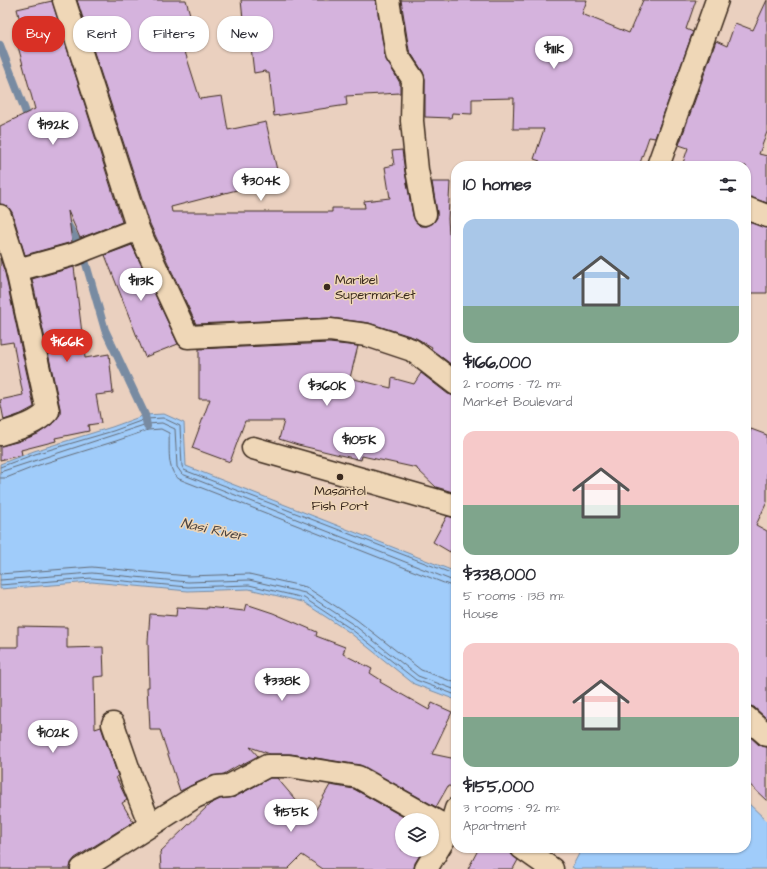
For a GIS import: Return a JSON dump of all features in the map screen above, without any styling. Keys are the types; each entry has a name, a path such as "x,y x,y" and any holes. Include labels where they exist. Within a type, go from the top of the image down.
{"street":[{"path":"64,0 138,229 188,337 330,330 367,335 412,350 451,380"},
{"path":"388,0 397,55 413,79 412,121 417,170 425,214"},
{"path":"660,161 717,0"},
{"path":"751,210 767,216"},
{"path":"0,216 17,270 48,411 43,417 0,434"},
{"path":"17,270 82,251 138,229"},
{"path":"253,448 451,505"},
{"path":"751,721 767,735"},
{"path":"113,724 150,825"},
{"path":"82,869 195,797 217,787 229,786 267,766 289,766 358,777 451,818"},
{"path":"426,869 451,823"},
{"path":"529,853 552,869"}],"water":[{"name":"Nasi River","path":"164,414 184,423 186,466 451,570 451,698 414,684 349,632 303,602 249,589 188,591 92,582 0,589 0,464 34,451 112,427 145,415"},
{"path":"751,806 767,821 767,869 575,869 572,867 579,853 751,853"}],"building":[{"path":"77,0 186,0 190,16 139,16 139,52 185,52 200,99 222,96 228,130 266,122 279,179 171,207 172,212 332,212 332,208 365,208 364,201 390,198 385,167 394,165 392,151 402,150 413,216 420,226 427,226 433,223 437,218 432,182 450,182 448,219 449,233 451,234 451,364 431,349 432,347 416,338 369,323 330,318 196,324 150,224 94,52 131,52 131,16 82,16"},
{"path":"241,0 376,0 385,57 400,83 400,93 346,96 347,105 274,116 269,73 266,73 265,71 254,73 252,52 273,52 273,16 243,16"},
{"path":"401,0 587,0 582,14 629,33 643,0 696,0 686,29 693,32 655,138 649,137 641,161 540,161 534,159 544,129 513,129 514,98 472,99 472,114 452,113 451,118 425,117 425,79 423,72 409,50"},
{"path":"767,0 767,132 759,154 767,156 767,203 751,198 751,161 684,161 688,148 679,145 716,41 727,46 735,23 753,30"},
{"path":"52,1 57,16 19,16 17,9"},
{"path":"65,42 122,222 80,238 68,211 72,242 25,255 12,212 8,207 0,204 0,126 35,109 20,52 65,52"},
{"path":"751,223 767,228 767,293 751,293"},
{"path":"132,245 178,344 145,357 105,255"},
{"path":"0,258 5,273 34,407 21,414 4,420 0,400 23,395 13,342 0,344"},
{"path":"74,267 85,358 109,354 113,393 96,395 101,423 88,425 89,431 55,438 56,441 21,450 22,455 0,460 0,446 17,442 38,434 52,424 60,415 60,408 32,279"},
{"path":"329,343 358,346 350,378 391,388 392,378 414,384 421,373 451,395 451,492 436,487 417,468 362,456 361,460 279,439 284,421 245,421 230,462 192,448 210,399 199,399 199,349"},
{"path":"751,429 767,435 767,502 756,525 767,531 767,719 754,707 751,706"},
{"path":"447,516 451,517 450,552 433,542"},
{"path":"246,604 273,613 317,632 316,636 345,647 343,654 372,669 370,673 381,680 380,682 429,710 432,703 451,712 432,754 451,758 451,786 448,786 436,807 360,765 291,754 270,754 250,747 258,756 224,774 212,776 180,791 160,730 150,730 147,687 149,687 148,641 150,614 176,616 177,607 207,609 207,607 244,611"},
{"path":"18,626 67,627 67,648 103,647 104,676 94,677 95,729 101,727 118,776 116,777 127,800 122,803 133,822 75,858 71,863 70,869 0,869 0,647 18,647"},
{"path":"751,738 759,745 767,747 767,801 751,786"},
{"path":"270,778 277,778 311,818 330,785 354,789 397,813 395,813 395,857 419,857 415,863 414,869 323,869 302,855 288,869 161,869 160,852 210,804 220,799 235,797"},
{"path":"476,853 511,853 518,860 513,869 468,869"}],"waterway":[{"path":"0,45 29,123"},
{"path":"65,220 82,250 105,330 145,415 147,426"}],"place":[{"name":"Maribel Supermarket","path":"327,287"},
{"name":"Masantol Fish Port","path":"340,477"}]}
